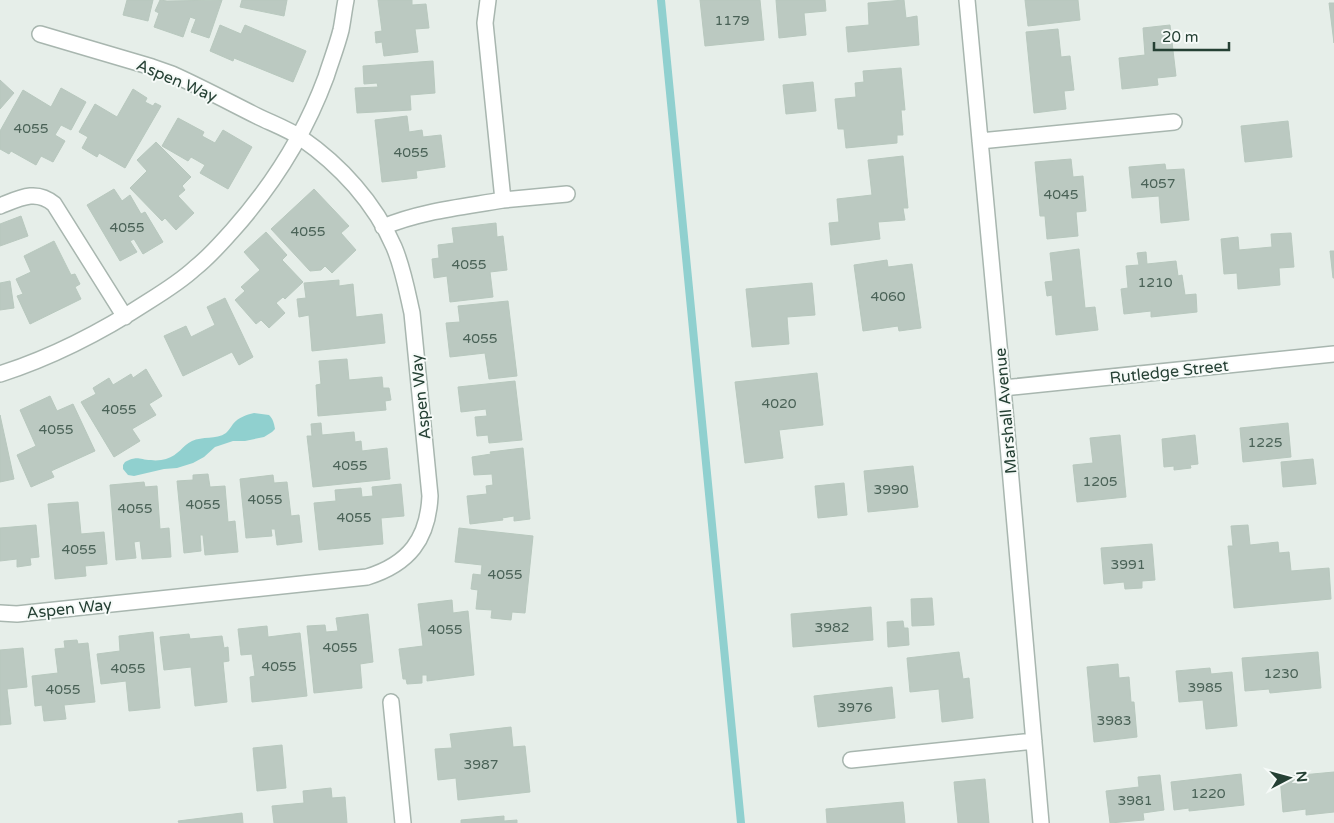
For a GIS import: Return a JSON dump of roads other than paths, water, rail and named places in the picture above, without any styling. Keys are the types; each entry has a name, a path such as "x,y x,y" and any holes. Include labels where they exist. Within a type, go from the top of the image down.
{"street":[{"path":"0,374 37,361 125,317 175,284 196,268 217,247 258,200 282,167 300,137 334,55 341,30 346,0"},
{"path":"488,0 485,23 503,200"},
{"name":"Marshall Avenue","path":"966,0 1003,388 1041,823"},
{"name":"Aspen Way","path":"0,613 17,614 367,576 386,570 409,554 426,526 430,512 412,313 394,247 363,196 343,173 300,137 152,66 40,34"},
{"path":"980,142 1174,122"},
{"path":"383,227 398,220 414,216 503,200 566,194"},
{"path":"0,206 25,196 34,195 42,196 54,204 125,317"},
{"name":"Rutledge Street","path":"1003,388 1334,354"},
{"path":"391,702 403,823"},
{"path":"851,760 1034,741"}],"water":[{"path":"254,413 269,415 275,429 264,437 245,441 233,441 215,447 204,457 177,468 134,476 128,475 123,469 125,462 133,459 164,459 177,453 192,441 222,435 238,420"}],"waterway":[{"path":"661,0 741,823"}]}
